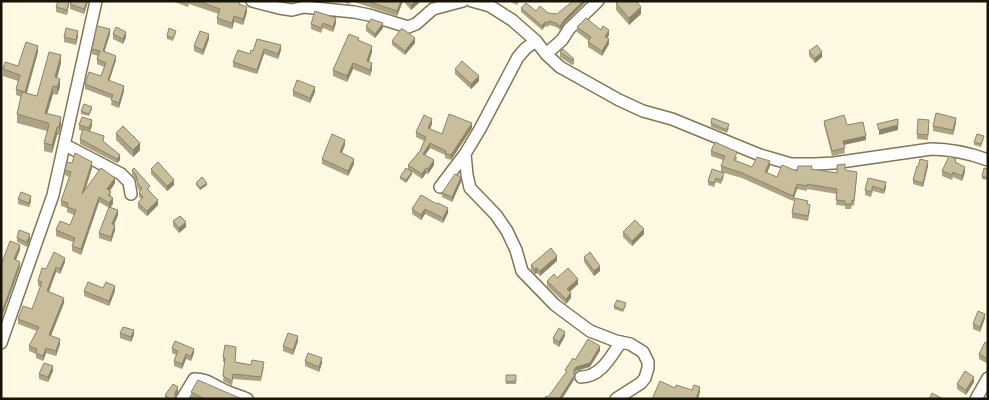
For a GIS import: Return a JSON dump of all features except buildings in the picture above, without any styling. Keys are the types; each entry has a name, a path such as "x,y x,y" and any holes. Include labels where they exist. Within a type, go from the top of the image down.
{"street":[{"path":"1,343 49,209 65,145 96,1"},
{"path":"252,1 292,10 304,7 354,12 408,27 416,24 433,9 463,1"},
{"path":"472,1 490,6 501,12 536,41 560,67 627,105 672,119 706,134 777,160 791,164 834,163 931,149 957,150 988,160"},
{"path":"546,54 562,40 569,29 598,1"},
{"path":"440,187 465,154 480,129 518,57 536,41"},
{"path":"65,145 122,174 129,182 131,194"},
{"path":"465,154 470,188 487,204 507,230 516,250 522,271 556,305 590,332 640,348 646,356 648,368 645,378 641,383 616,399"},
{"path":"581,377 593,376 606,365 621,342"},
{"path":"976,399 988,378"},
{"path":"182,399 194,380 197,379 213,383 219,388 247,399"}]}
